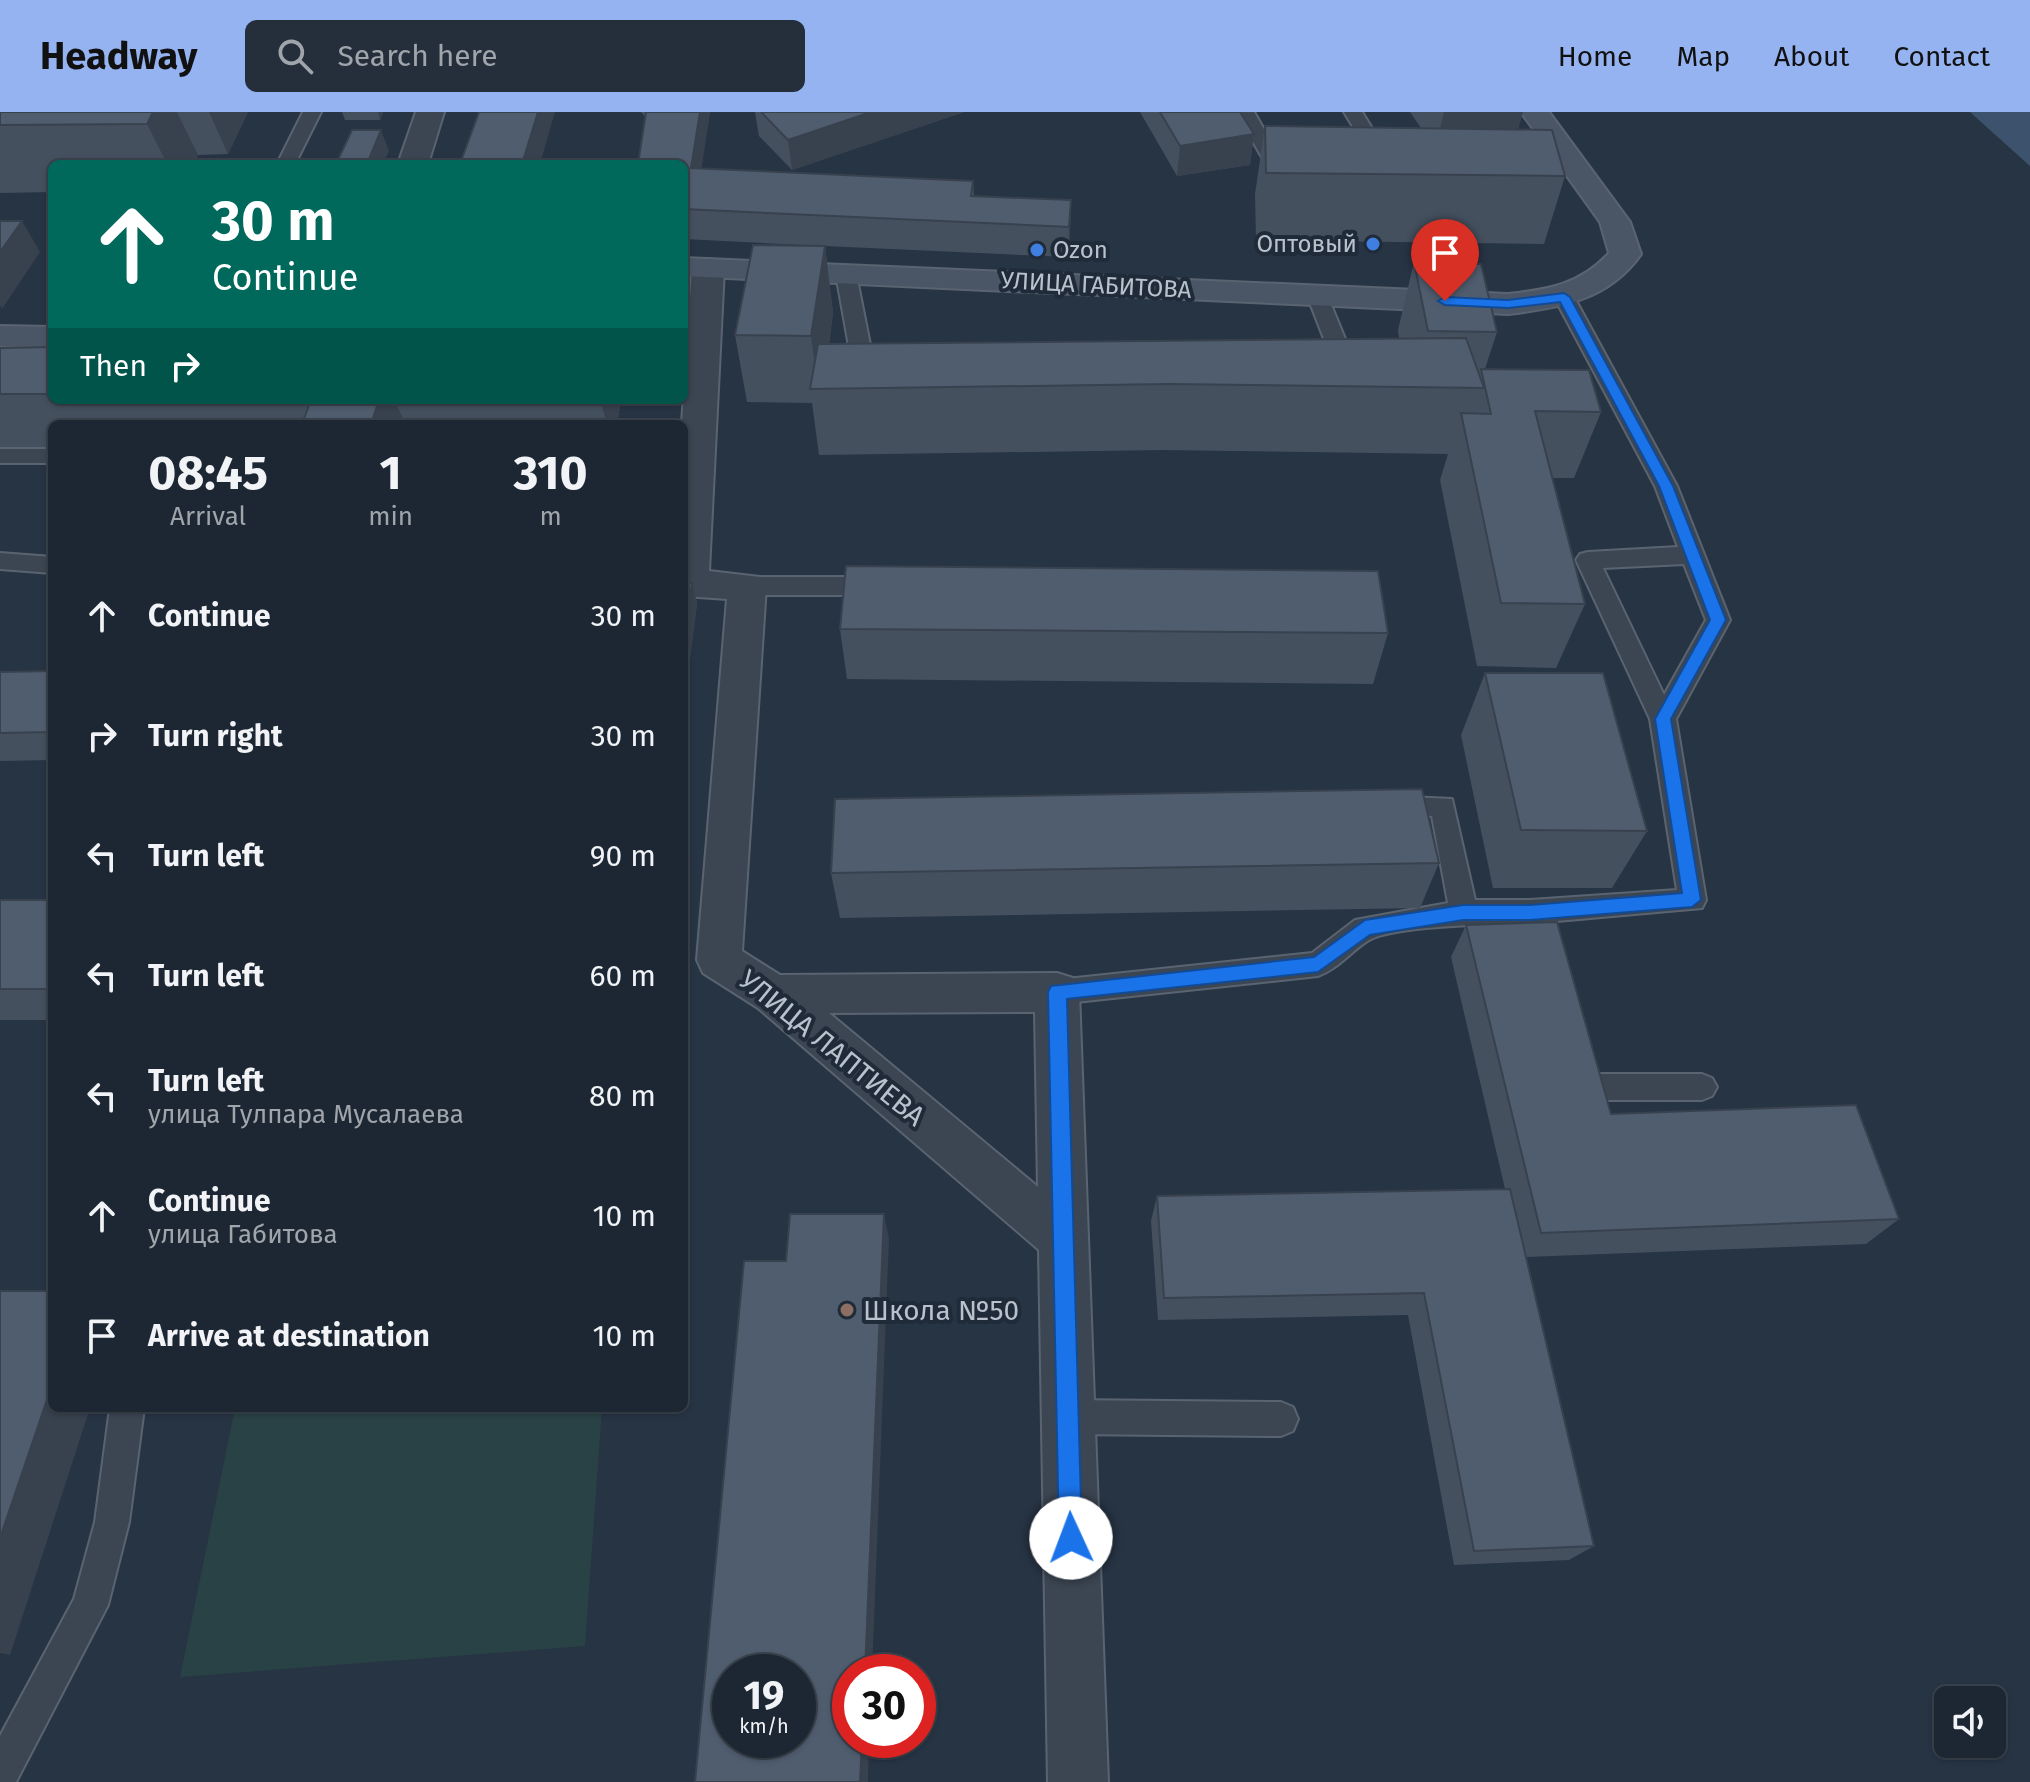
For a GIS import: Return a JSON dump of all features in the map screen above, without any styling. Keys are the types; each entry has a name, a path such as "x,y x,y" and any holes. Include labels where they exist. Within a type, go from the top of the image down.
{"street":[{"path":"416,152 430,112"},
{"path":"1535,112 1580,175"},
{"name":"УЛИЦА ГАБИТОВА","path":"696,268 1508,304 1564,297 1606,277 1625,254 1615,222 1580,175"},
{"path":"688,549 696,268"},
{"path":"0,336 48,337"},
{"path":"688,584 747,586"},
{"name":"УЛИЦА ЛАПТИЕВА","path":"747,586 719,960 774,994 1063,1239"},
{"path":"774,994 1057,992 1078,1782"}],"lane":[{"path":"288,160 312,112"},
{"path":"1245,112 1284,180 1300,181"},
{"path":"1353,112 1395,180"},
{"path":"1549,176 1580,175"},
{"path":"846,274 867,389 883,389"},
{"path":"1317,295 1356,393 1341,393"},
{"path":"1564,297 1666,486 1718,620 1663,719"},
{"path":"0,456 48,456"},
{"path":"1057,992 1318,964 1365,928 1463,912 1530,912 1692,900 1663,719 1588,560 1693,555"},
{"path":"0,561 48,565"},
{"path":"747,586 902,585"},
{"path":"1364,806 1443,806 1463,912"},
{"path":"1530,912 1542,956"},
{"path":"1567,1044 1580,1087 1702,1087"},
{"path":"0,1774 90,1605 112,1522 126,1412"},
{"path":"1067,1417 1281,1419"}],"green space":[{"path":"234,1412 602,1412 585,1646 180,1677"}],"water":[{"path":"1970,112 2030,112 2030,166"}],"building":[{"path":"0,112 153,112 147,124 0,125"},
{"path":"479,112 538,112 523,160 461,160"},
{"path":"646,112 700,112 691,168 973,181 971,196 1071,200 1069,227 688,209 688,160 639,160"},
{"path":"761,112 871,112 788,140"},
{"path":"1160,112 1240,112 1254,134 1180,146"},
{"path":"1265,126 1552,130 1565,176 1266,173"},
{"path":"352,130 381,130 369,160 338,160"},
{"path":"0,221 22,221 0,252"},
{"path":"753,245 825,246 811,336 735,335"},
{"path":"1414,262 1481,264 1497,332 1428,331"},
{"path":"1466,338 1484,388 1169,384 810,389 818,344"},
{"path":"48,347 48,394 0,394 0,348"},
{"path":"1481,369 1589,370 1601,412 1535,411 1585,604 1501,603 1461,413 1491,414"},
{"path":"310,404 378,404 372,420 304,420"},
{"path":"846,566 1378,571 1388,633 840,629"},
{"path":"688,583 692,583 688,614"},
{"path":"48,671 48,732 0,733 0,672"},
{"path":"1485,673 1603,673 1647,831 1521,830"},
{"path":"1422,789 1439,863 831,873 835,799"},
{"path":"0,900 48,900 48,989 0,989"},
{"path":"1557,922 1611,1114 1856,1105 1899,1219 1541,1233 1466,925"},
{"path":"1510,1189 1594,1546 1474,1551 1424,1293 1164,1298 1157,1196"},
{"path":"790,1214 884,1214 866,1654 832,1654 832,1758 861,1758 860,1782 695,1782 744,1261 786,1261"},
{"path":"0,1291 48,1291 48,1397 0,1538"}],"place":[{"name":"Оптовый","path":"1373,244"},
{"name":"Ozon","path":"1037,250"},
{"name":"Школа №50","path":"847,1310"}],"route":[{"path":"1071,1538 1057,992 1318,964 1365,928 1463,912 1530,912 1692,900 1663,719 1718,620 1666,486 1564,297 1508,304 1445,301"}]}
